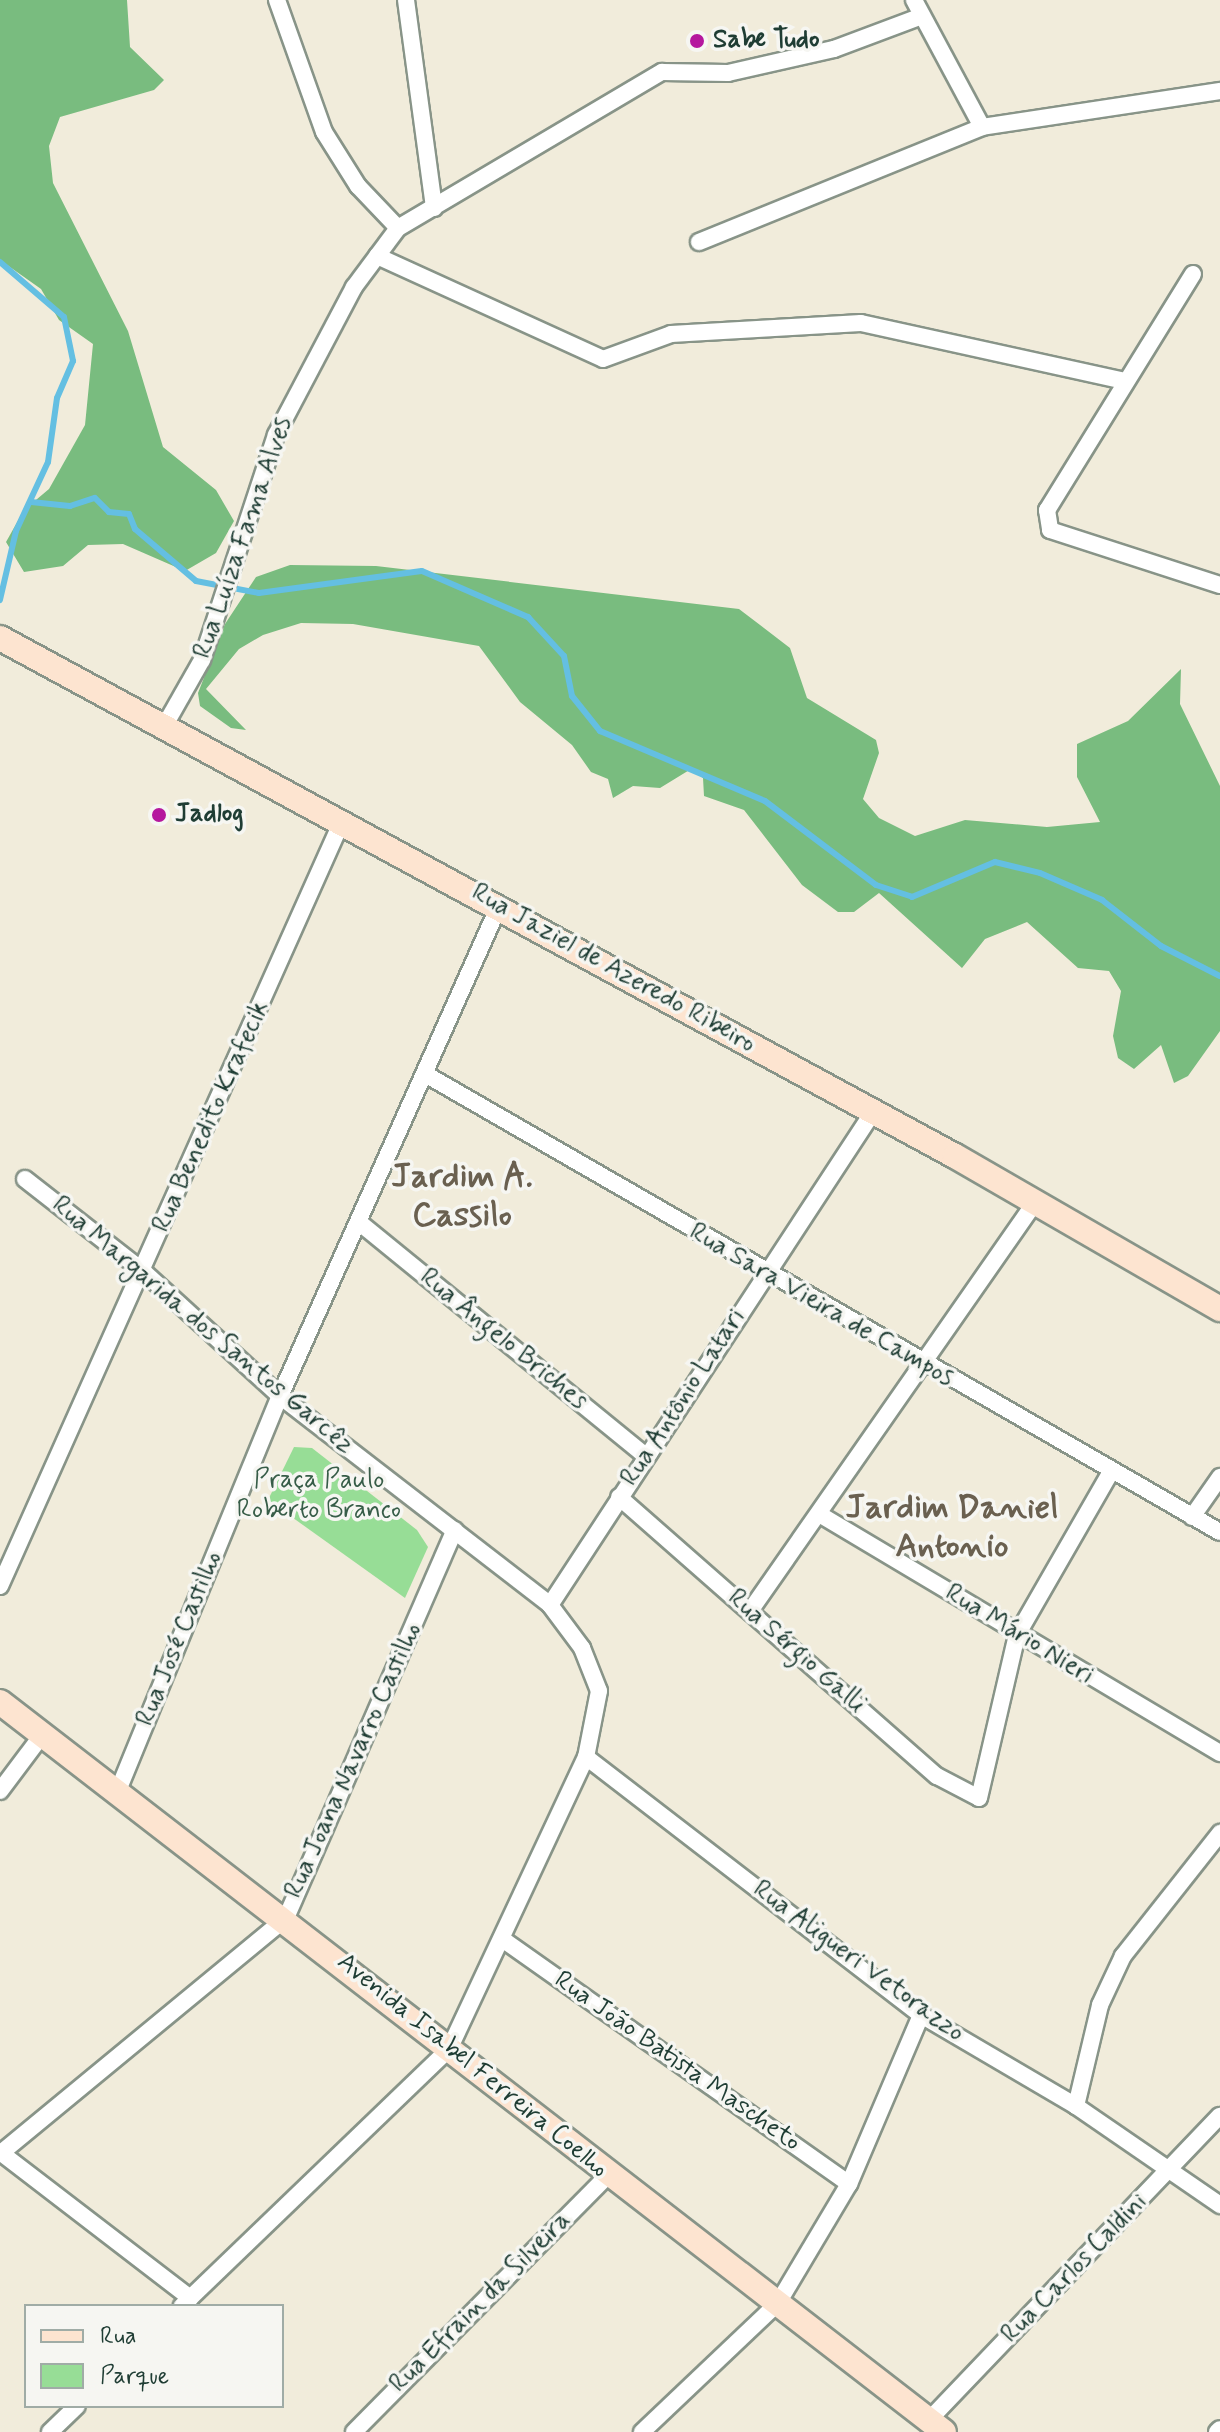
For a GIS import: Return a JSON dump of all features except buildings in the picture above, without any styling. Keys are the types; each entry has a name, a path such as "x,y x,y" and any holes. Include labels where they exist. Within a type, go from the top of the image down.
{"street":[{"path":"277,0 324,132 358,186 398,228 662,72 728,73 834,49 922,16"},
{"path":"406,0 434,208"},
{"path":"914,0 982,127"},
{"path":"699,242 982,127 1220,91"},
{"name":"Rua Luíza Fama Alves","path":"165,725 223,603 231,566 276,435 377,256 398,228"},
{"path":"377,256 603,359 671,334 861,323 1121,380"},
{"path":"1193,274 1121,380 1056,488 1050,530 1220,585"},
{"name":"Rua Jaziel de Azeredo Ribeiro","path":"0,638 499,906 1036,1201 1220,1309"},
{"name":"Rua Benedito Krafecik","path":"0,1586 144,1272 342,821"},
{"name":"Rua José Castilho","path":"117,1793 280,1396 360,1223 499,906"},
{"name":"Rua Sara Vieira de Campos","path":"425,1074 922,1366 1220,1532"},
{"name":"Rua Antônio Latari","path":"550,1605 873,1112"},
{"name":"Rua Margarida dos Santos Garcêz","path":"25,1179 144,1272 280,1396 550,1605 582,1648 599,1691 586,1757 505,1941 449,2049 186,2302"},
{"path":"750,1611 1036,1201"},
{"name":"Rua Ângelo Briches","path":"360,1223 646,1456"},
{"path":"1017,1635 1110,1473"},
{"path":"1192,1517 1220,1477"},
{"name":"Rua Sérgio Galli","path":"619,1497 937,1776 979,1798 1017,1635"},
{"name":"Rua Mário Nieri","path":"819,1514 1017,1635 1220,1753"},
{"name":"Rua Joana Navarro Castilho","path":"0,2152 286,1918 455,1530"},
{"name":"Avenida Isabel Ferreira Coelho","path":"0,1702 286,1918 608,2175 936,2426"},
{"path":"0,1791 42,1735"},
{"name":"Rua Aligueri Vetorazzo","path":"586,1757 921,2015 1076,2106 1220,2205"},
{"path":"1076,2106 1100,2005 1123,1956 1220,1833"},
{"name":"Rua João Batista Mascheto","path":"505,1941 849,2184"},
{"path":"642,2432 778,2303 849,2184 921,2015"},
{"name":"Rua Carlos Caldini","path":"936,2426 1220,2116"},
{"path":"0,2152 186,2302"},
{"name":"Rua Efrain da Silveira","path":"354,2432 608,2175"},
{"path":"50,2432 75,2408"}],"green space":[{"path":"0,0 127,0 130,47 164,80 154,90 60,117 49,146 53,183 128,331 163,447 216,490 234,521 216,553 185,571 123,544 88,545 63,566 24,572 6,542 24,510 49,489 85,425 93,344 59,320 41,289 0,260"},
{"path":"290,565 376,566 739,609 790,648 807,698 876,740 879,753 863,799 879,818 915,836 965,820 1047,827 1100,822 1077,777 1077,744 1128,721 1181,669 1180,704 1220,786 1220,1031 1188,1076 1174,1083 1161,1045 1134,1069 1118,1058 1113,1036 1121,991 1109,971 1078,968 1027,922 985,939 962,968 879,893 854,912 838,912 802,885 744,810 704,796 703,778 691,769 660,788 633,786 613,798 608,779 591,772 572,745 520,702 479,646 353,624 301,623 263,635 239,649 206,689 246,730 231,728 200,706 198,693 225,624 256,577"},
{"name":"Praça Paulo Roberto Branco","path":"294,1447 312,1448 417,1530 428,1547 405,1598 268,1500"}],"waterway":[{"path":"0,262 64,317 73,361 57,398 48,462 16,531 0,600"},
{"path":"31,502 70,506 95,498 109,512 129,514 135,529 196,581 259,593 422,571 528,617 564,656 572,696 600,731 765,801 876,885 912,897 995,862 1040,873 1102,900 1161,946 1220,976"}],"place":[{"name":"Sabe Tudo","path":"697,41"},
{"name":"Jadlog","path":"159,815"}],"district":[{"name":"Jardim A. Cassilo","path":"462,1196"},
{"name":"Jardim Daniel Antonio","path":"952,1526"}]}
